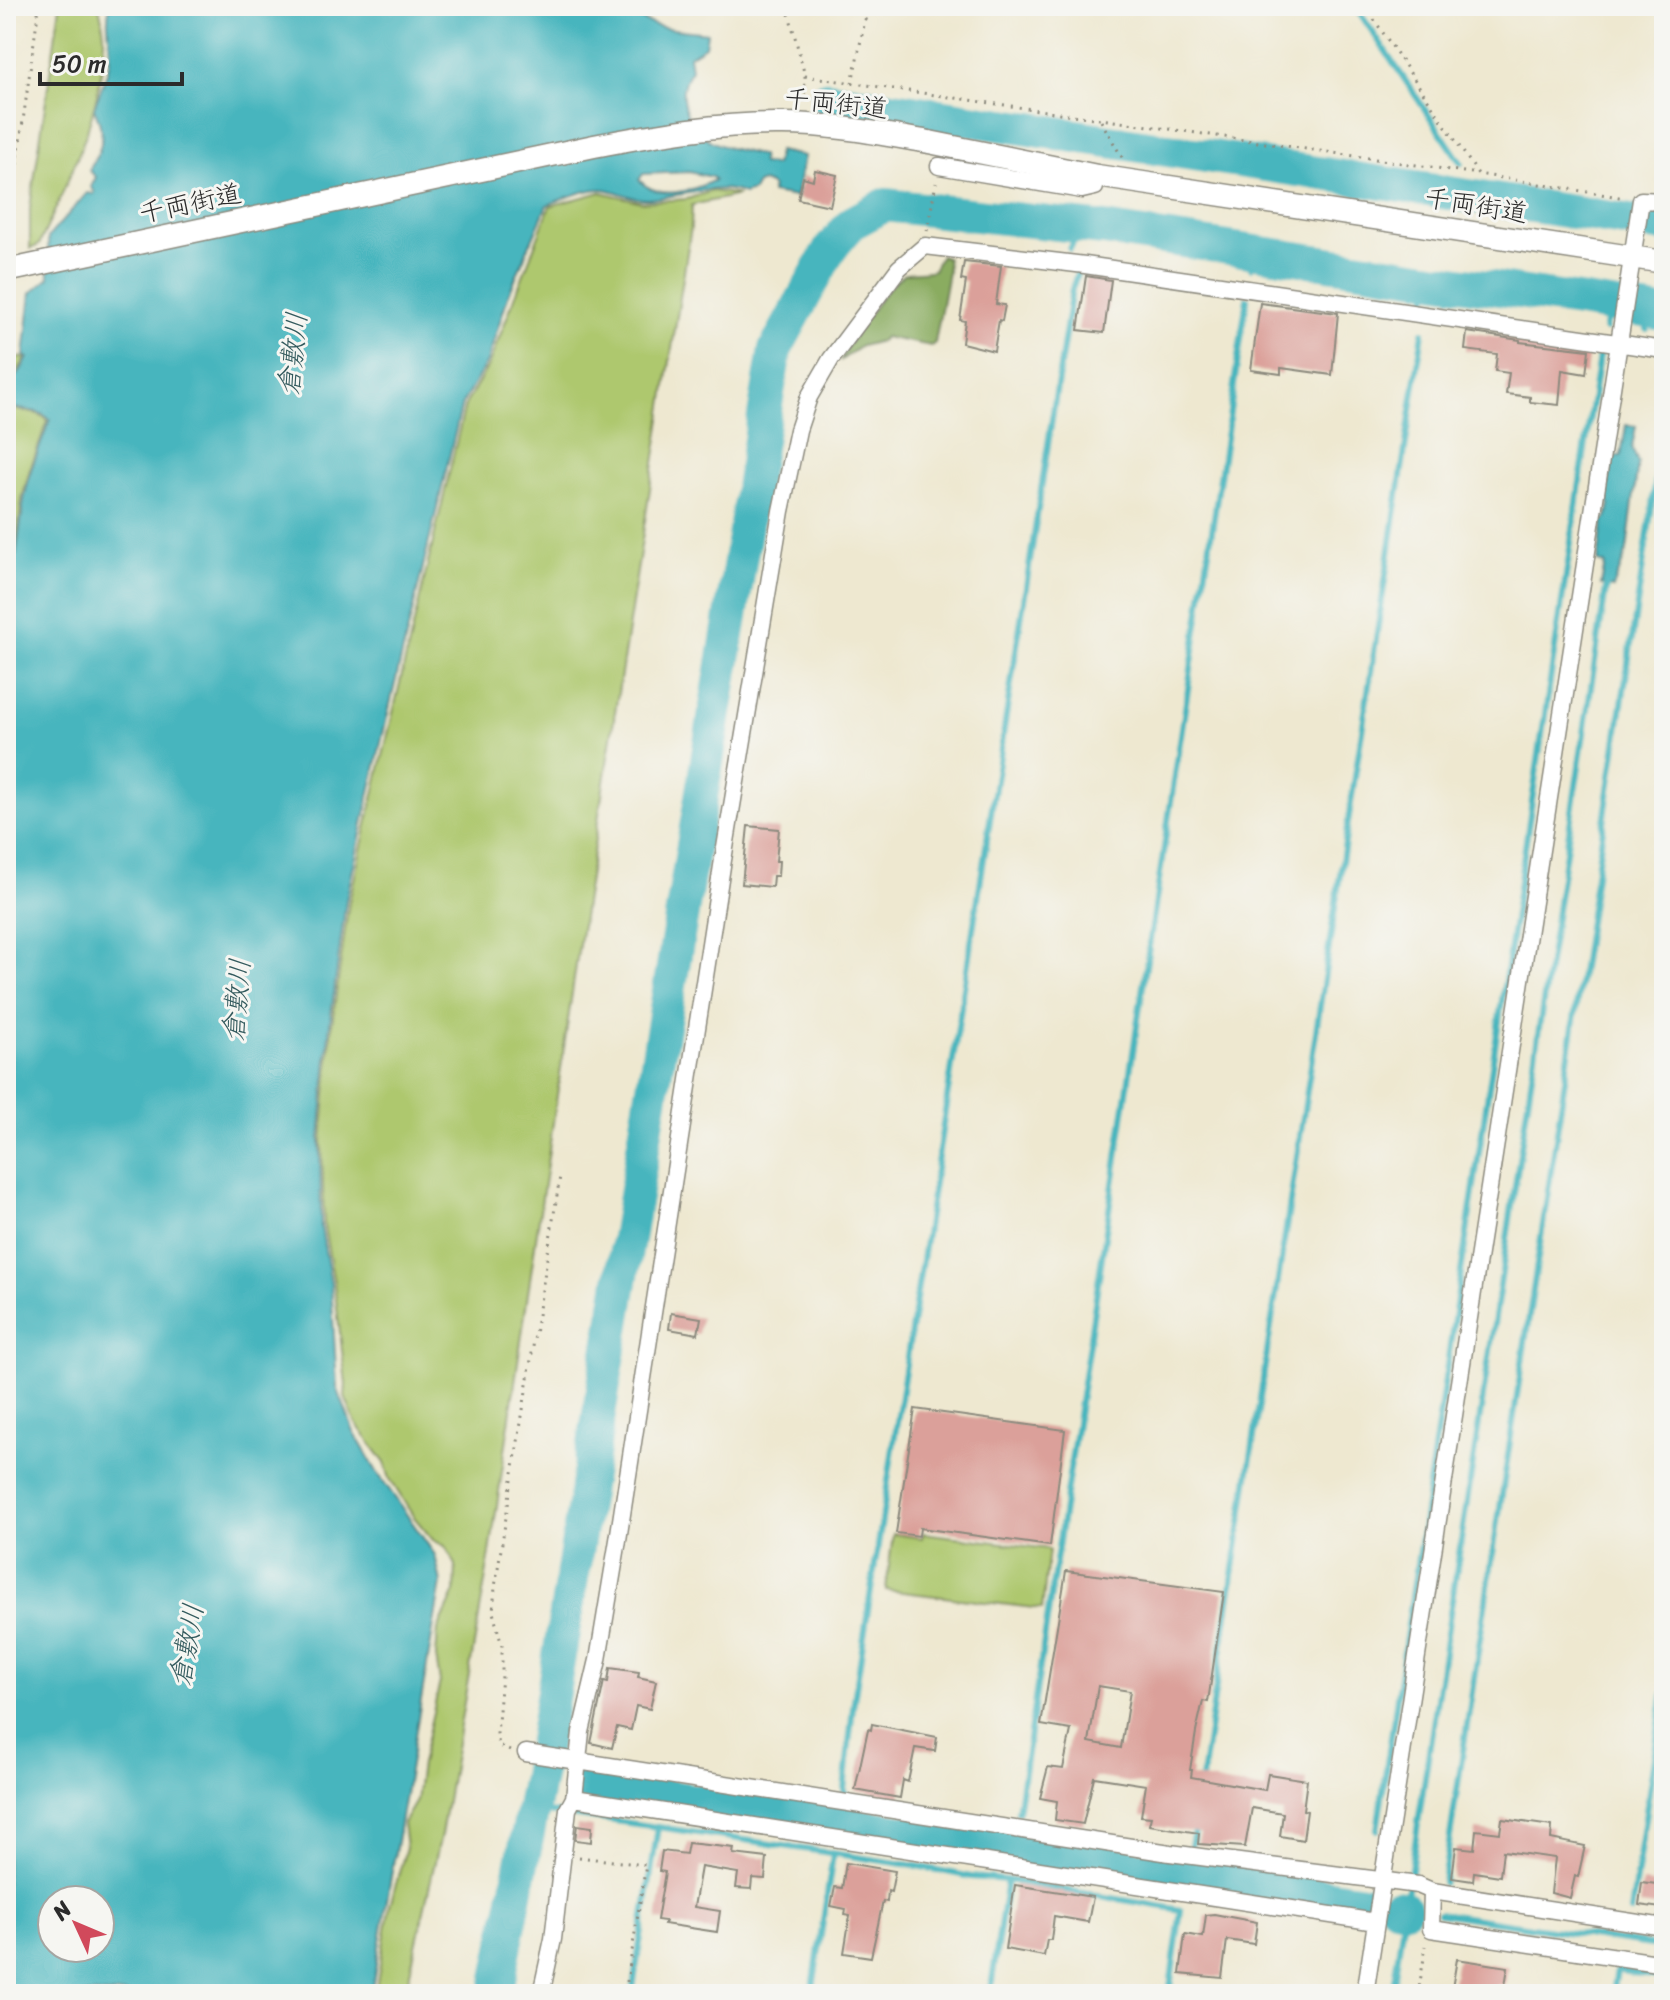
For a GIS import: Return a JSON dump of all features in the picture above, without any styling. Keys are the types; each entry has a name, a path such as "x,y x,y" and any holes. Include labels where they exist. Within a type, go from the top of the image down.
{"street":[{"name":"千両街道","path":"6,271 594,146 689,129 784,124 827,126 929,142 1097,176 1634,248 1664,262"},
{"path":"938,169 1082,190 1095,187 1097,176"},
{"path":"1365,1994 1376,1922 1408,1885 1640,204 1664,201"},
{"path":"541,1994 553,1939 581,1732 598,1660 618,1540 722,866 781,511 803,413 819,379 847,335 899,268 925,246 1101,267 1620,339 1664,350"},
{"path":"526,1753 1170,1853 1408,1885 1664,1927"},
{"path":"570,1808 1376,1922"},
{"path":"1408,1885 1431,1929 1664,1964"}],"path":[{"path":"6,219 16,171 39,6"},
{"path":"852,83 868,6"},
{"path":"1365,6 1478,174"},
{"path":"805,76 1478,174 1640,204"},
{"path":"1101,121 1124,161"},
{"path":"927,233 938,169"},
{"path":"526,1753 499,1746 502,1646 493,1612 560,1176"},
{"path":"564,1855 646,1865 625,1994"},
{"path":"1418,1994 1431,1929"}],"green space":[{"path":"60,6 99,6 104,33 102,65 91,118 72,170 39,245 30,249 30,208"},
{"path":"712,191 739,195 692,205 490,1553 441,1835 405,1994 375,1994 390,1905 406,1848 403,1823 416,1801 421,1764 440,1682 436,1657 438,1630 455,1592 456,1565 445,1546 433,1540 413,1516 390,1479 385,1463 355,1422 345,1397 334,1283 324,1227 322,1142 332,1024 349,901 465,405 489,364 550,206 601,192 642,202 687,199"},
{"path":"941,255 947,258 948,272 935,343 931,346 884,337 881,341 861,346 840,361 860,327 890,287 907,273 933,270"},
{"path":"14,357 26,358 16,374 6,377 6,361"},
{"path":"6,406 39,415 48,421 22,499 6,622"},
{"path":"923,1533 1049,1549 1042,1609 886,1590 893,1534 922,1538"}],"water":[{"name":"倉敷川","path":"110,6 624,6 652,24 707,33 705,46 689,56 691,70 683,89 689,119 703,135 723,146 761,156 762,164 775,165 778,151 804,156 796,197 771,193 772,186 763,182 744,194 723,189 645,199 595,189 547,205 509,293 487,362 462,404 382,738 346,901 330,1022 320,1140 321,1227 331,1283 337,1387 354,1432 377,1472 435,1555 441,1583 371,1994 6,1994 6,628 24,500 31,470 50,420 41,414 8,406 6,379 18,375 28,358 24,356 31,293 49,278 48,237 87,193 95,192 91,187 96,177 89,170 102,139 94,108 109,64","holes":["689,172 715,180 676,192 656,190 639,180 643,174"]},
{"path":"1626,425 1636,426 1632,448 1638,463 1627,550 1613,588 1601,585 1605,564 1598,562 1603,521 1607,518 1610,504 1606,499 1613,456 1621,456"}],"building":[{"path":"815,170 837,175 830,206 798,199 803,177 813,180"},
{"path":"964,262 1001,266 996,304 1005,305 994,351 962,343 965,321 960,320 966,281 961,280"},
{"path":"1086,276 1111,280 1104,333 1078,330"},
{"path":"1260,303 1338,313 1332,375 1281,368 1281,374 1251,370"},
{"path":"1467,332 1589,350 1586,374 1562,370 1559,405 1530,402 1530,397 1506,394 1509,373 1495,371 1497,354 1465,350"},
{"path":"748,826 779,829 778,876 773,876 772,887 742,884"},
{"path":"671,1313 701,1318 698,1334 669,1329"},
{"path":"915,1409 1065,1430 1050,1546 920,1528 919,1536 896,1533"},
{"path":"1066,1571 1224,1592 1208,1702 1203,1701 1191,1777 1265,1790 1268,1774 1307,1780 1303,1840 1280,1836 1283,1813 1252,1808 1245,1847 1198,1844 1199,1833 1149,1825 1151,1817 1141,1816 1146,1785 1094,1777 1083,1824 1055,1820 1057,1801 1040,1798 1048,1767 1063,1769 1071,1730 1041,1725","holes":["1098,1686 1130,1691 1121,1748 1089,1742"]},
{"path":"610,1668 639,1672 638,1677 656,1681 650,1709 636,1706 631,1730 617,1727 612,1748 591,1743 604,1681 608,1682"},
{"path":"872,1724 937,1737 935,1751 915,1748 908,1782 903,1780 900,1798 855,1790 868,1729 871,1730"},
{"path":"1502,1819 1552,1826 1551,1839 1585,1846 1570,1898 1551,1893 1555,1858 1503,1851 1500,1876 1474,1872 1473,1881 1452,1878 1456,1847 1474,1849 1476,1830 1500,1833"},
{"path":"577,1825 592,1827 591,1842 575,1840"},
{"path":"688,1843 734,1848 733,1854 767,1858 765,1879 752,1878 751,1889 736,1888 738,1873 701,1867 694,1907 720,1911 717,1932 664,1924 665,1921 657,1920 665,1872 659,1871 662,1851 686,1854"},
{"path":"846,1863 895,1871 887,1902 883,1901 871,1957 844,1953 850,1916 845,1915 846,1909 831,1906 835,1887 842,1888"},
{"path":"1642,1882 1664,1885 1664,1905 1661,1908 1639,1905"},
{"path":"1015,1885 1093,1897 1088,1922 1054,1916 1051,1940 1047,1940 1044,1956 1005,1949"},
{"path":"1206,1915 1257,1922 1254,1944 1227,1940 1222,1978 1180,1974 1185,1934 1203,1937"},
{"path":"1457,1959 1508,1967 1505,1986 1497,1985 1496,1993 1473,1989 1473,1994 1451,1994"}],"waterway":[{"path":"1355,6 1461,163"},
{"path":"827,98 1664,226"},
{"path":"1455,195 1456,188"},
{"path":"496,1994 539,1777 775,350 830,249 852,223 885,205 1104,229 1664,314"},
{"path":"1070,249 1081,227"},
{"path":"1251,268 1253,252"},
{"path":"846,1794 853,1707 1072,289 1077,274"},
{"path":"1427,299 1429,279"},
{"path":"1018,1812 1247,299"},
{"path":"1605,329 1608,306"},
{"path":"1647,329 1649,312"},
{"path":"1201,1784 1423,332"},
{"path":"1377,1830 1599,356"},
{"path":"1443,1883 1664,427"},
{"path":"1392,1994 1607,582"},
{"path":"1631,1912 1664,1691"},
{"path":"586,1784 1370,1902"},
{"path":"836,1821 846,1809"},
{"path":"533,1810 658,1827 632,1994"},
{"path":"1191,1846 1195,1826"},
{"path":"658,1827 971,1877 1007,1880 990,1994"},
{"path":"1011,1848 1013,1840"},
{"path":"812,1994 833,1855"},
{"path":"1186,1874 1188,1867"},
{"path":"1007,1880 1181,1910 1169,1994"},
{"path":"1362,1901 1364,1893"},
{"path":"1396,1906 1405,1908"},
{"path":"1439,1913 1664,1947"},
{"path":"1613,1994 1617,1970 1664,1978"}]}
